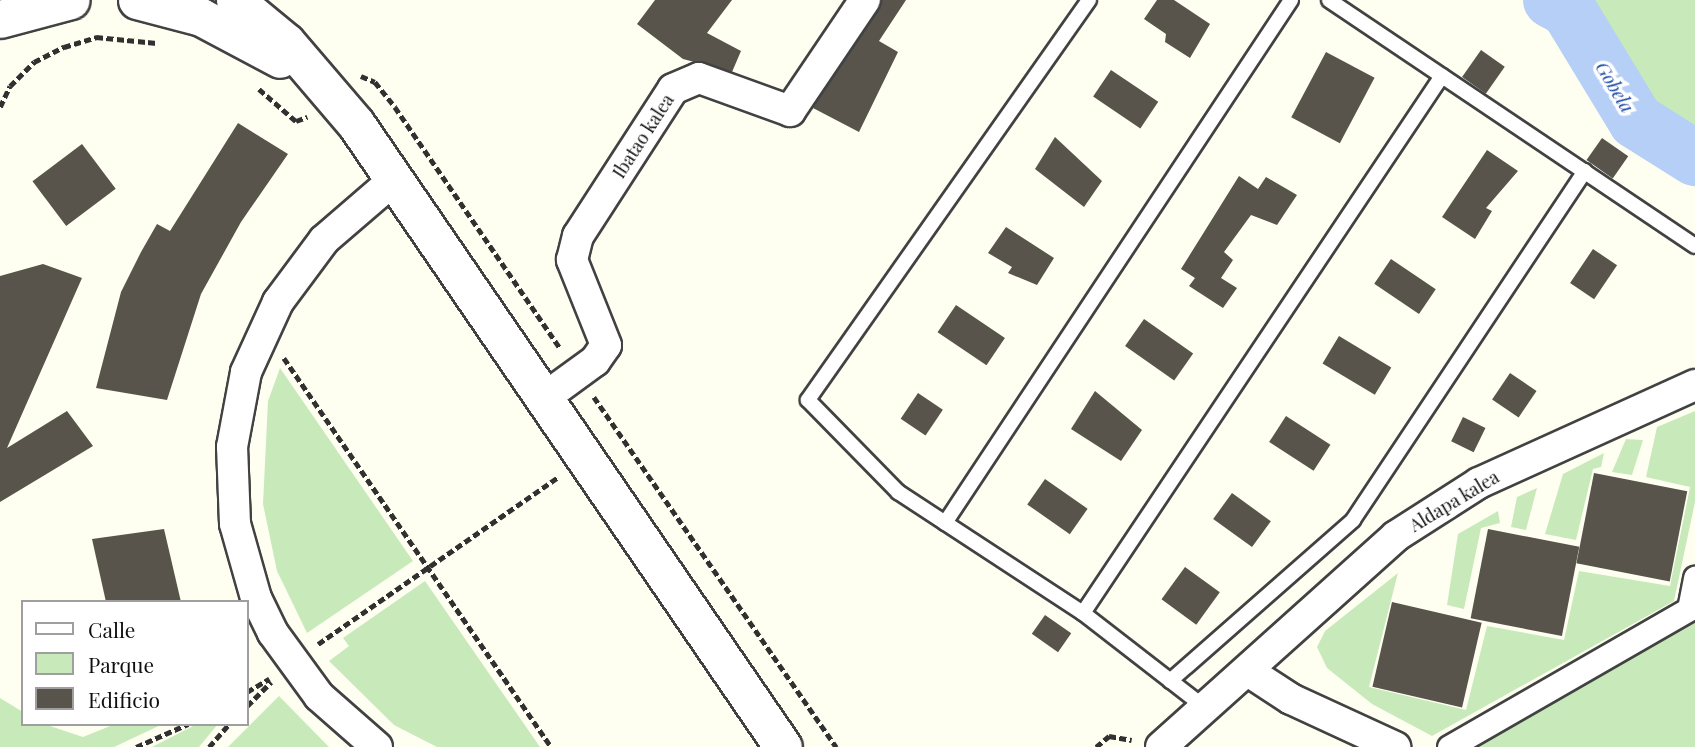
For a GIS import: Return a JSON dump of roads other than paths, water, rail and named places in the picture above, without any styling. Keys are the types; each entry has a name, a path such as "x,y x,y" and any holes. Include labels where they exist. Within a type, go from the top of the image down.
{"street":[{"path":"0,9 6,0"},
{"path":"0,19 71,0"},
{"path":"137,0 234,32 331,98"},
{"path":"235,0 286,42 394,179 586,458 770,743"},
{"name":"Ibatao kalea","path":"544,398 595,361 606,345 572,260 578,236 673,89 699,78 790,111 865,0"},
{"path":"377,747 319,696 292,662 256,598 235,524 232,447 246,372 264,328 324,240 394,179"},
{"name":"Aldapa kalea","path":"1161,747 1396,536 1479,482 1695,385"},
{"path":"1449,747 1692,609 1695,578"},
{"path":"1248,671 1291,699 1395,747"}],"lane":[{"path":"1088,0 808,400 898,492 1083,613 1204,707"},
{"path":"945,523 1291,0"},
{"path":"1329,0 1695,246"},
{"path":"1083,613 1442,76"},
{"path":"1170,681 1353,520 1585,171"}],"waterway":[{"name":"Gobela","path":"1551,0 1568,9 1636,121 1695,158"}]}
